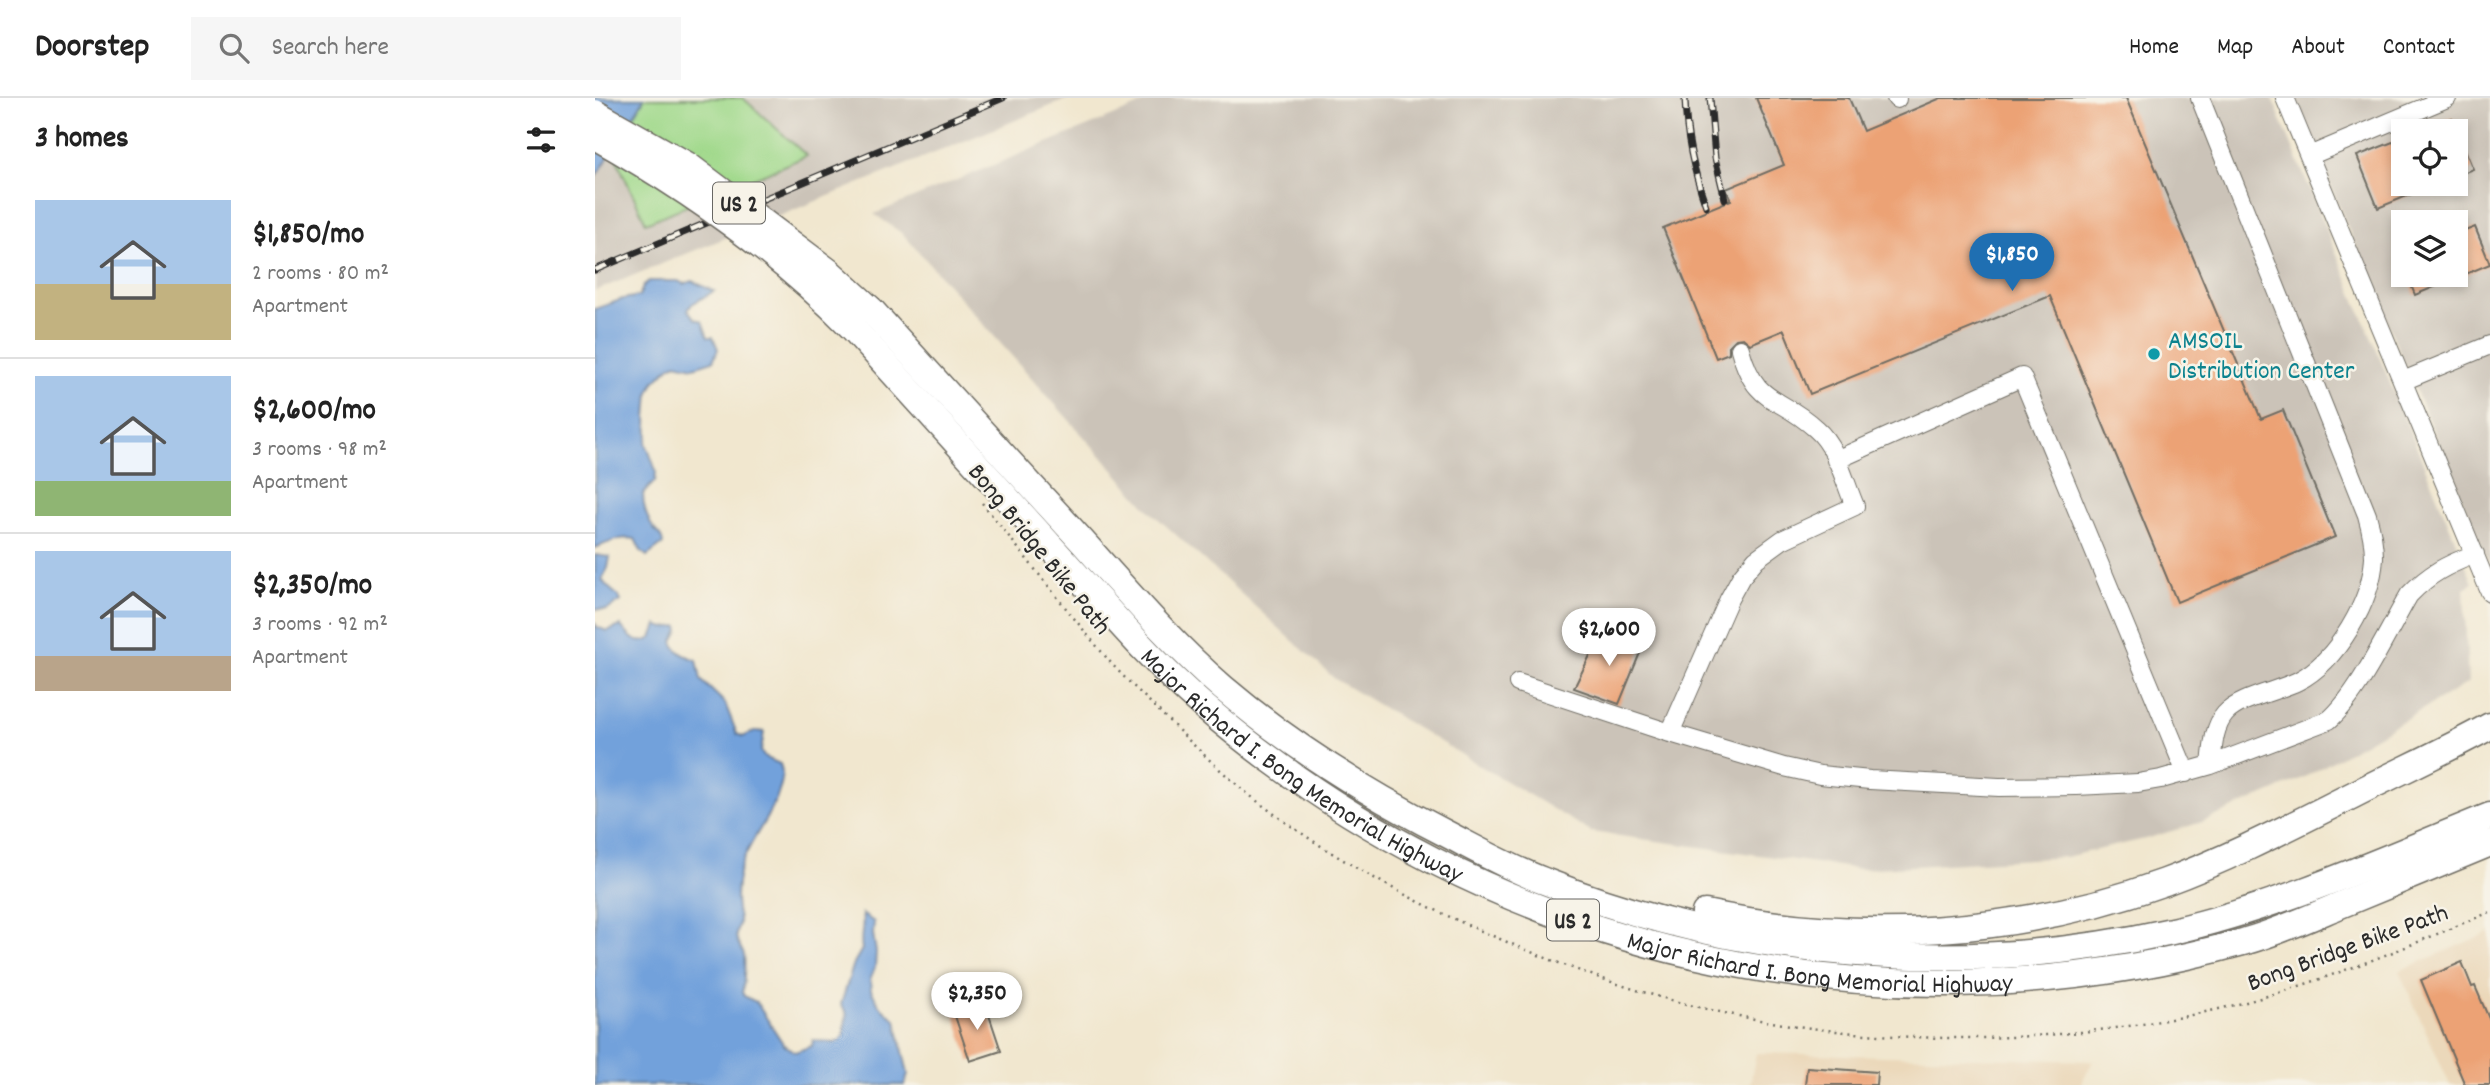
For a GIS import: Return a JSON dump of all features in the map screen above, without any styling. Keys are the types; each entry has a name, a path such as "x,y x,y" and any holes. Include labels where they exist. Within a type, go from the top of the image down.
{"highway":[{"name":"US 2","path":"595,113 687,165 829,272 861,319"},
{"name":"US 2","path":"595,136 674,182 748,235 806,282 861,319"},
{"name":"Major Richard I. Bong Memorial Highway","path":"861,319 1220,685 1300,747 1414,818 1540,880 1602,903 1736,938 1804,948 1922,956 2053,951 2173,931 2257,907 2490,816"},
{"name":"Major Richard I. Bong Memorial Highway","path":"861,319 1171,677 1233,731 1335,803 1402,843 1471,879 1598,929 1730,965 1863,982 1987,983 2122,969 2246,942 2490,843"},
{"path":"1414,818 1488,841 1547,866 1611,888 1729,918 1834,929 1917,930 1975,926 2039,916 2108,899 2231,856 2490,726"}],"street":[{"path":"2200,98 2367,515 2373,536 2374,558 2370,581 2356,617 2332,653 2313,672 2224,714 2218,727 2211,765"},
{"path":"2285,98 2490,592"},
{"path":"2309,156 2447,98"},
{"path":"2403,381 2490,345"},
{"path":"1670,733 1741,577 1756,559 1782,540 1854,506 1826,440 1815,428 1765,397 1750,378 1740,349"},
{"path":"1836,460 2022,377 2186,773"},
{"path":"1518,683 1670,733 1820,775 1999,787 2138,783 2211,765 2329,720 2351,695 2409,595 2421,582 2441,568 2475,554"}],"path":[{"name":"Bong Bridge Bike Path","path":"979,499 1114,666 1201,753 1252,797 1340,858 1436,911 1545,958 1680,1003 1801,1026 1877,1035 1992,1037 2092,1031 2186,1016 2283,991 2362,965 2490,912"}],"shaded area":[{"path":"743,98 1070,98 595,291 595,176 613,152 646,223 807,155"},
{"path":"1157,98 2272,98 2473,583 2464,588 2468,683 2305,777 2202,822 2145,839 2065,857 1860,869 1591,832 1335,679 1152,513 903,234 874,214"},
{"path":"2294,98 2490,98 2490,566 2392,334"},
{"path":"2490,932 2490,1085 2450,1085 2399,971"},
{"path":"1756,1053 2093,1061 2080,1085 1750,1085"}],"green space":[{"path":"644,98 743,98 807,156 646,223 613,152"}],"water":[{"path":"595,98 644,98 595,176"},
{"path":"649,281 678,281 684,284 692,281 714,291 692,304 688,310 695,319 702,321 708,337 713,337 718,349 713,361 694,367 676,363 670,366 654,382 649,392 646,443 656,471 655,481 643,494 643,499 647,517 663,544 647,556 635,539 630,538 595,548 595,309 639,296"},
{"path":"595,555 610,557 602,579 621,601 607,610 595,609"},
{"path":"595,623 597,627 607,631 621,626 638,641 652,638 657,625 664,628 678,626 674,645 682,654 697,660 701,680 725,703 737,734 743,737 755,731 764,732 761,751 764,757 780,764 780,788 745,855 737,882 739,922 736,935 744,955 744,996 756,1002 784,1045 795,1052 812,1046 813,1040 835,1043 843,1038 847,1014 841,1004 854,963 862,949 862,914 874,922 876,952 875,967 870,980 871,990 879,1005 896,1020 908,1074 904,1085 595,1085"}],"building":[{"name":"AMSOIL Distribution Center","path":"1756,98 1849,98 1863,131 1941,98 2126,98 2261,419 2283,410 2335,537 2177,602 2050,296 1810,394 1784,330 1750,344 1743,338 1736,339 1729,346 1729,353 1716,358 1663,228 1731,200 1726,189 1784,165"},
{"path":"2391,143 2391,196 2407,196 2378,208 2357,156"},
{"path":"2468,157 2473,169 2468,171"},
{"path":"2475,227 2490,264 2468,273 2468,230"},
{"path":"2412,287 2434,287 2415,295"},
{"path":"1603,629 1642,648 1619,704 1574,688"},
{"path":"2462,962 2490,1021 2490,1085 2465,1085 2421,980"},
{"path":"985,1003 1001,1051 970,1061 954,1013"},
{"path":"1807,1067 1877,1072 1876,1085 1805,1085"}],"railway":[{"path":"595,270 1003,98"},
{"path":"1685,98 1691,153 1706,206"},
{"path":"1710,98 1715,158 1725,199"}],"place":[{"name":"AMSOIL Distribution Center","path":"2154,354"}]}
